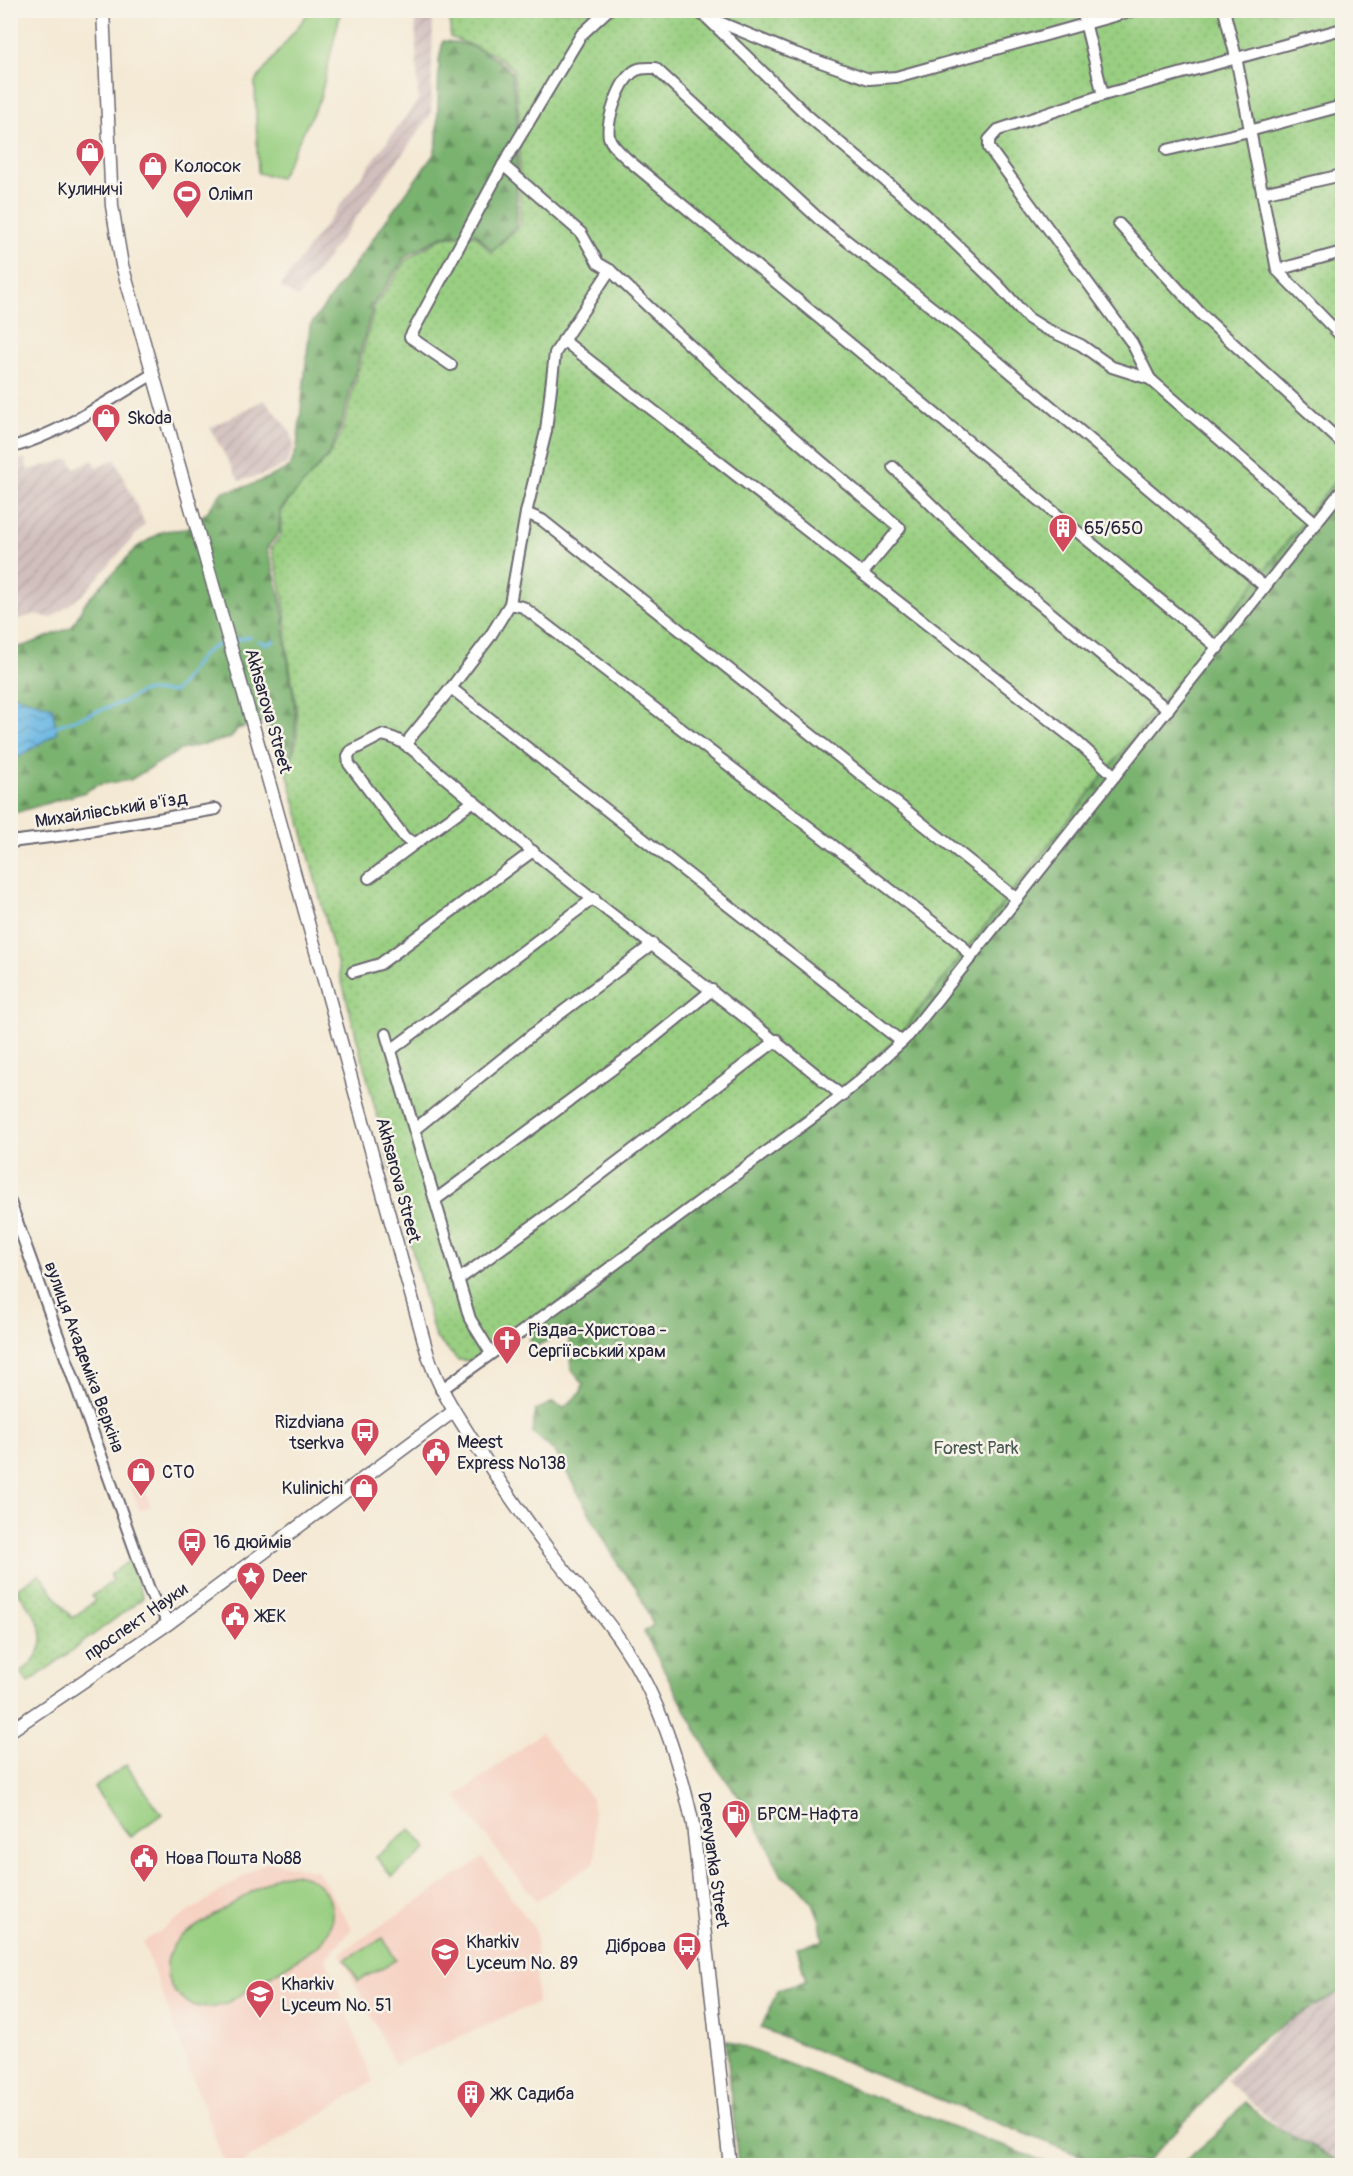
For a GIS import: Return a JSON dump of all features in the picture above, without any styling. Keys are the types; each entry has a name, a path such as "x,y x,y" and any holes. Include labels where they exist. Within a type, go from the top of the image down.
{"main road":[{"name":"Akhsarova Street","path":"103,10 114,222 122,265 272,789 427,1352 434,1375 454,1411"},
{"name":"проспект Науки","path":"10,1731 169,1623 454,1411"},
{"name":"Derevyanka Street","path":"454,1411 549,1551 621,1642 649,1690 669,1737 685,1788 693,1825 730,2166"}],"street":[{"path":"451,365 410,337 503,165 581,35 608,10"},
{"path":"695,10 706,17 789,51 869,79 896,76 1135,10"},
{"path":"1082,10 1103,95"},
{"path":"1224,10 1236,57 1277,270 1340,332"},
{"path":"706,17 808,116 926,215 997,284 1028,318 1082,345 1112,367 1150,379"},
{"path":"1316,523 1150,379 1132,343 989,148 989,140 998,130 1103,95 1342,29"},
{"path":"1218,648 627,159 610,140 608,123 623,83 633,71 655,68 819,219 958,328 1265,587"},
{"path":"1167,150 1250,131 1342,106"},
{"path":"503,165 581,233 598,263 610,270 816,459 900,528 862,574"},
{"path":"1262,193 1342,175"},
{"path":"1119,224 1202,315 1342,443"},
{"path":"1277,270 1342,252"},
{"path":"408,747 410,738 489,638 510,604 526,513 546,431 555,353 610,270"},
{"path":"563,340 1075,740 1115,776"},
{"path":"10,448 22,445 87,414 153,374"},
{"path":"893,467 995,567 1168,710"},
{"path":"441,1390 598,1278 842,1096 902,1042 1342,490"},
{"path":"526,513 542,520 1017,899"},
{"path":"510,604 523,607 961,944 971,958"},
{"path":"451,688 902,1042"},
{"path":"416,843 405,838 349,764 351,752 382,735 392,737 408,747 533,851 777,1040 842,1096"},
{"path":"369,878 474,801"},
{"name":"Михайлівський в'їзд","path":"10,842 66,835 216,809"},
{"path":"352,972 380,963 533,851"},
{"path":"391,1050 594,898"},
{"path":"415,1129 533,1034 652,944"},
{"path":"435,1200 641,1048 712,990"},
{"path":"386,1034 470,1319 490,1353"},
{"path":"458,1280 553,1211 777,1040"},
{"name":"вулиця Академіка Вєркіна","path":"10,1202 149,1589 169,1623"}],"shaded area":[{"path":"415,11 433,11 431,114 298,298 280,286 418,100"},
{"path":"264,400 291,433 294,446 286,464 268,473 239,481 210,428"},
{"path":"25,458 28,470 70,459 74,468 93,460 96,467 115,459 145,524 83,594 51,618 34,614 11,622 11,464"},
{"name":"СТО","path":"143,1474 148,1487 144,1489 151,1506 140,1511 128,1480"},
{"path":"541,1733 592,1799 596,1854 594,1863 536,1901 456,1797"},
{"name":"Kharkiv Lyceum No. 89","path":"483,1858 536,1931 537,2003 395,2065 340,1953"},
{"name":"Kharkiv Lyceum No. 51","path":"267,1861 318,1871 352,1929 326,1958 373,2082 239,2165 225,2165 143,1942"},
{"path":"1342,1967 1342,2165 1321,2165 1226,2080"}],"green space":[{"path":"310,11 341,11 320,99 280,178 258,173 255,82"},
{"path":"451,11 1342,11 1342,472 900,1034 836,1096 526,1327 472,1361 458,1360 435,1337 286,768 293,755 296,742 297,712 287,650 284,602 271,548 281,535 281,511 328,457 342,432 375,306 408,258 443,237 476,235 491,253 520,225 519,115 513,69 493,54 450,37"},
{"path":"443,41 463,44 480,50 511,71 517,113 517,225 492,251 476,233 442,236 406,256 373,305 340,430 327,457 280,510 279,533 267,548 284,617 285,645 294,705 295,732 290,760 279,756 265,723 237,729 231,738 180,750 130,780 97,785 85,792 11,814 10,649 27,645 72,627 85,603 137,547 163,531 186,529 207,512 223,491 266,479 290,467 297,448 310,326 434,154 437,141 439,60"},
{"name":"Forest Park","path":"1342,472 1342,1990 1272,2032 1240,2057 1215,2089 1147,2162 1091,2160 761,2028 778,1990 806,1982 797,1947 823,1941 820,1921 813,1903 799,1887 782,1876 745,1805 715,1765 644,1632 653,1625 636,1587 621,1569 555,1452 532,1432 536,1410 553,1402 564,1408 581,1392 583,1384 571,1369 569,1337 552,1338 531,1349 529,1342 532,1332 526,1327 835,1096 900,1034"},
{"path":"130,1560 143,1598 28,1683 21,1672 33,1661 39,1651 42,1641 41,1631 38,1621 16,1589 39,1574 72,1618 95,1601 92,1596 113,1581 110,1575"},
{"path":"126,1765 162,1814 130,1837 94,1788"},
{"path":"411,1829 427,1849 392,1877 376,1857"},
{"path":"299,1875 312,1880 322,1887 328,1897 332,1909 331,1921 327,1934 318,1946 223,2005 195,2006 175,1993 168,1978 167,1966 169,1955 177,1940 277,1876"},
{"path":"383,1938 396,1960 358,1981 345,1959"},
{"path":"726,2040 1053,2165 738,2165"},
{"path":"1245,2102 1268,2123 1342,2165 1180,2165 1214,2136"}],"water":[{"path":"11,694 52,707 57,733 11,762"}],"waterway":[{"path":"232,641 250,637"},
{"path":"258,641 267,644 274,641"},
{"path":"54,727 123,702 143,691 174,692 202,656 216,646 225,643"}],"place":[{"name":"Кулиничі","path":"90,178"},
{"name":"Колосок","path":"153,192"},
{"name":"Олімп","path":"187,220"},
{"name":"Skoda","path":"106,444"},
{"name":"65/650","path":"1063,554"},
{"name":"Різдва-Христова - Сергіївський храм","path":"507,1366"},
{"name":"Rizdviana tserkva","path":"365,1458"},
{"name":"Meest Express №138","path":"436,1478"},
{"name":"СТО","path":"141,1498"},
{"name":"Kulinichi","path":"364,1514"},
{"name":"16 дюймів","path":"192,1568"},
{"name":"Deer","path":"251,1602"},
{"name":"ЖЕК","path":"235,1642"},
{"name":"БРСМ-Нафта","path":"736,1840"},
{"name":"Нова Пошта №88","path":"144,1884"},
{"name":"Діброва","path":"687,1972"},
{"name":"Kharkiv Lyceum No. 89","path":"445,1978"},
{"name":"Kharkiv Lyceum No. 51","path":"260,2020"},
{"name":"ЖК Садиба","path":"471,2120"}]}
